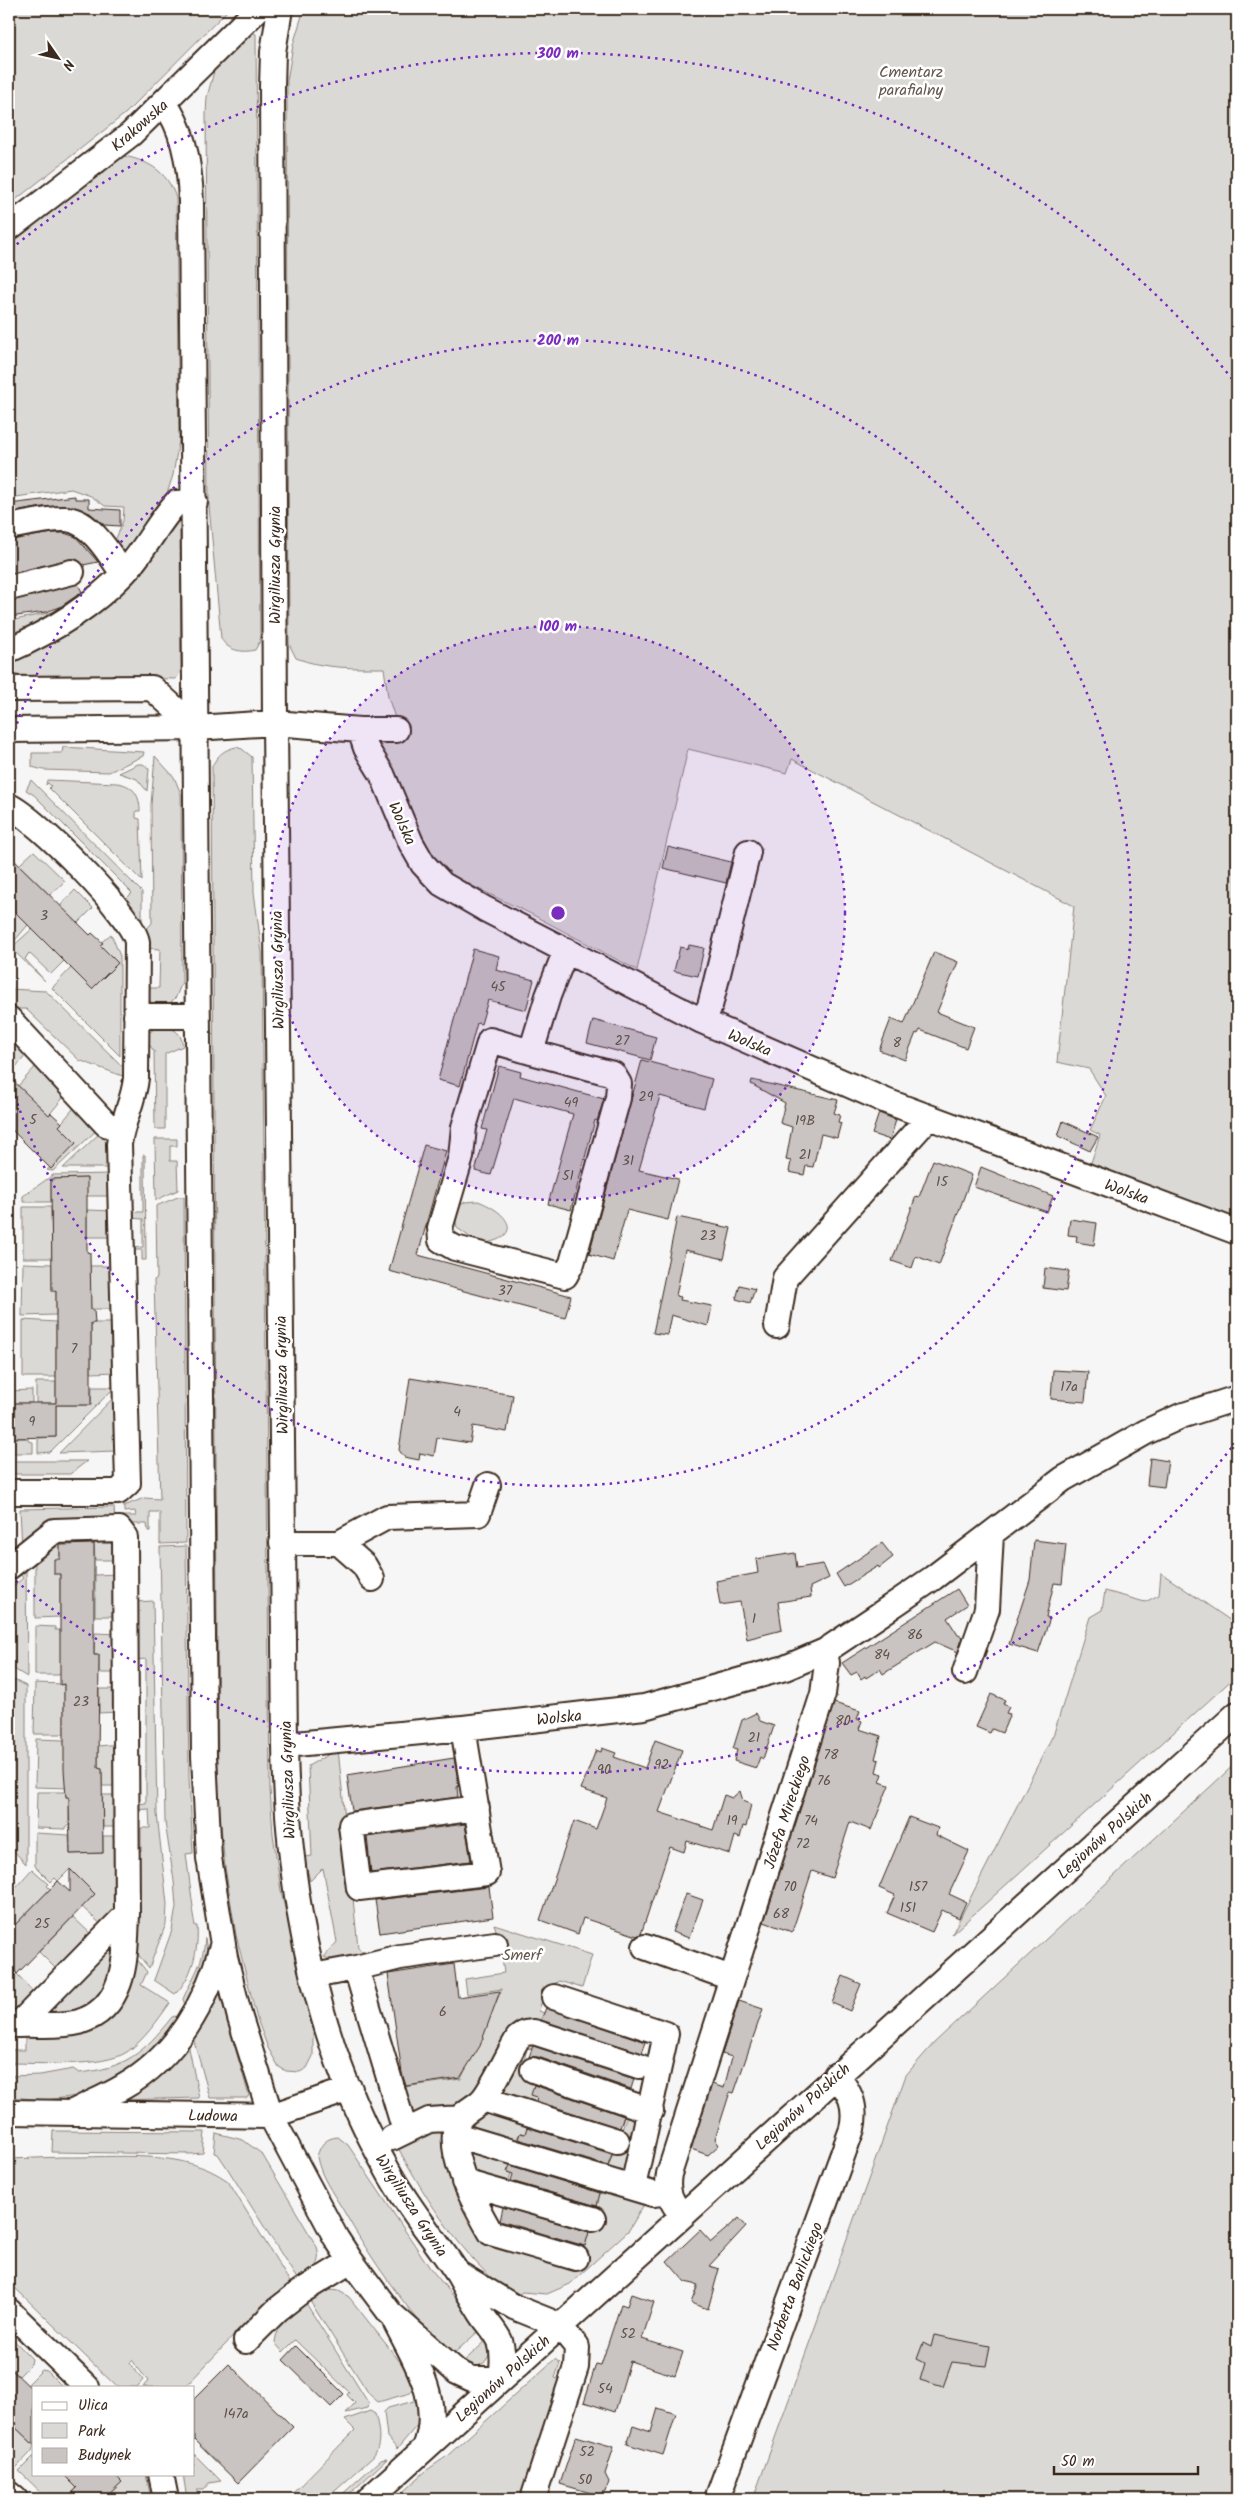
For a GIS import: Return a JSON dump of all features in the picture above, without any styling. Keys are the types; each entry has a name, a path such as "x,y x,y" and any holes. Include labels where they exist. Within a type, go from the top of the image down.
{"street":[{"name":"Krakowska","path":"9,228 131,134 164,104 258,9"},
{"name":"Wirgiliusza Grynia","path":"280,9 273,52 272,87 273,438 282,1543 285,1745 291,1863 313,1976 328,2029 350,2089 375,2147 415,2216 457,2273 477,2308 499,2339 504,2364 501,2378"},
{"path":"164,104 176,122 190,180 195,502 197,1016 204,1789 209,1858 223,1944 240,2018 270,2116 313,2198 350,2261 390,2313 424,2380 430,2397 431,2425 425,2448"},
{"path":"9,650 85,607 123,574 152,539 166,515 176,504 195,502"},
{"path":"9,526 68,519 87,528 98,538 123,574"},
{"path":"9,588 72,572"},
{"path":"9,689 152,688 196,728"},
{"path":"9,730 196,728 275,723 360,730 396,730"},
{"name":"Wolska","path":"360,730 366,748 382,774 411,843 423,864 442,884 485,909 566,950 613,977 702,1021 886,1101 1237,1232"},
{"path":"9,806 34,824 117,906 133,929 137,942 135,1085 121,1130 119,1144 128,1484 118,1492 9,1492"},
{"path":"702,1021 710,1006 748,852"},
{"path":"531,1052 548,996 566,950"},
{"path":"136,1016 197,1016"},
{"path":"9,1019 106,1124 121,1130"},
{"path":"490,1040 531,1052 613,1074 619,1084 618,1098 572,1263 565,1276 455,1248 441,1240 440,1228 461,1157 464,1128 490,1040"},
{"path":"777,1326 785,1278 928,1116"},
{"path":"825,1651 933,1578 1064,1479 1146,1432 1181,1416 1237,1398"},
{"path":"282,1543 339,1543 387,1517 478,1514 488,1485"},
{"path":"9,1567 54,1531 119,1529 126,1536 127,1914 123,1975 116,1989 102,2007 91,2016 70,2024 13,2025"},
{"path":"965,1672 987,1609 991,1534"},
{"path":"339,1543 364,1565 372,1579"},
{"name":"Wolska","path":"285,1745 463,1728 644,1707 785,1668 825,1651"},
{"name":"Józefa Mireckiego","path":"668,2192 669,2174 824,1694 827,1663 825,1651"},
{"name":"Legionów Polskich","path":"369,2499 836,2074 914,2007 1237,1714"},
{"path":"463,1728 477,1808 487,1873 359,1888 351,1825 477,1808"},
{"path":"13,2025 127,1914"},
{"name":"Ludowa","path":"72,2112 124,2087 148,2069 171,2047 200,2004 223,1944"},
{"path":"313,1976 356,1968 400,1956 495,1944"},
{"path":"645,1947 731,1978"},
{"path":"356,1968 405,2132"},
{"path":"554,1997 666,2034 651,2111 632,2188"},
{"path":"576,2258 491,2233 464,2182 458,2162 458,2127 483,2100 518,2038 525,2033 534,2032 639,2066"},
{"path":"533,2070 651,2111"},
{"name":"Norberta Barlickiego","path":"717,2499 852,2129 854,2115 852,2099 836,2074"},
{"name":"Ludowa","path":"9,2112 270,2116 350,2089"},
{"path":"483,2100 617,2141"},
{"path":"375,2147 428,2120 458,2127 632,2188 653,2194 668,2192 672,2202 682,2215"},
{"path":"464,2182 594,2219"},
{"path":"246,2341 277,2310 300,2292 350,2261"},
{"name":"Wirgiliusza Grynia","path":"457,2273 514,2307 559,2325"},
{"path":"9,2311 86,2386"},
{"path":"390,2313 457,2372 472,2379 501,2378"},
{"path":"534,2499 577,2360 577,2347 559,2325"},
{"path":"161,2476 166,2499"},
{"path":"9,2494 14,2499"}],"green space":[{"path":"9,9 229,9 126,113 9,205"},
{"name":"Cmentarz parafialny","path":"304,9 1237,9 1237,1223 1089,1169 1100,1135 1090,1130 1106,1096 1089,1069 1057,1062 1074,906 792,759 787,773 688,749 637,970 529,913 441,871 376,747 394,741 396,721 388,697 384,668 339,667 307,662 296,658 289,644 287,81 293,45"},
{"path":"249,31 256,34 260,641 255,650 245,651 227,646 221,638 209,506 206,114 207,97 216,64"},
{"path":"119,155 147,163 155,168 167,180 176,198 179,440 173,475 165,500 122,563 113,546 123,521 124,507 105,506 91,496 71,489 9,498 9,242"},
{"path":"175,520 180,523 181,670 176,679 9,675 9,660"},
{"path":"63,610 9,641 9,621"},
{"path":"63,747 144,752 143,756 109,772 43,770 32,767 32,753 62,753"},
{"path":"236,747 252,757 254,892 262,953 270,1789 273,1834 281,1891 313,2031 313,2056 307,2068 300,2072 286,2071 279,2067 268,2048 257,2019 236,1935 225,1867 218,1794 212,766 221,754"},
{"path":"155,756 174,777 181,794 182,982 176,997 168,1005 151,1003 144,988 159,988 160,949 145,948 145,931 152,923 151,805"},
{"path":"138,764 143,764 149,769 147,791 137,779 119,773"},
{"path":"31,780 142,892 142,923 122,903 132,893 34,795 26,790"},
{"path":"47,780 117,783 127,786 134,792 140,805 140,811 136,811 136,818 140,819 142,881 49,788 51,786 48,783 46,785"},
{"path":"34,851 65,881 50,895 19,865"},
{"path":"75,890 93,908 78,923 60,906"},
{"path":"9,906 28,925 10,946 9,945"},
{"path":"32,929 64,961 51,974 29,953 25,959 45,981 11,948"},
{"path":"111,934 120,956 120,1056 52,988 71,968"},
{"path":"9,989 46,991 129,1073 128,1078 79,1060 26,1009 9,1009"},
{"path":"157,1027 175,1030 182,1040 183,1046 165,1054 165,1129 155,1129 154,1051 148,1043 147,1034"},
{"path":"9,1037 27,1054 9,1075"},
{"path":"37,1065 67,1093 49,1115 18,1086"},
{"path":"77,1104 100,1127 53,1171 47,1170 76,1143 59,1126"},
{"path":"103,1130 110,1142 115,1168 63,1168"},
{"path":"155,1139 177,1139 177,1146 170,1146 170,1161 177,1161 178,1190 156,1200"},
{"path":"143,1155 145,1155 146,1260 142,1260 142,1250 129,1250 129,1248 143,1247 143,1219 128,1218 128,1212 143,1212"},
{"path":"114,1174 114,1196 87,1196 86,1178 51,1179 51,1202 23,1202 23,1196 53,1175"},
{"path":"178,1197 184,1197 186,1543 160,1544 160,1512 150,1512 150,1531 148,1531 147,1524 125,1524 124,1516 136,1516 135,1511 124,1512 124,1506 144,1498 160,1499 154,1280 157,1278 156,1206"},
{"path":"478,1201 498,1212 505,1218 508,1225 508,1231 494,1241 480,1244 457,1228 455,1217 458,1207 465,1202"},
{"path":"23,1207 51,1207 52,1258 23,1258"},
{"path":"87,1210 115,1211 114,1237 87,1237"},
{"path":"23,1263 52,1264 52,1291 56,1291 56,1315 22,1316"},
{"path":"87,1266 115,1266 116,1309 91,1309"},
{"path":"23,1320 56,1322 56,1377 23,1377"},
{"path":"91,1323 115,1323 116,1372 91,1373"},
{"path":"36,1382 56,1382 56,1403 36,1403"},
{"path":"92,1387 115,1387 50,1452 38,1453 38,1438 56,1437 56,1405 91,1405"},
{"path":"32,1390 32,1403 9,1403 9,1391"},
{"path":"116,1395 115,1451 59,1453"},
{"path":"9,1438 28,1438 28,1441 33,1442 33,1453 9,1453"},
{"path":"9,1461 87,1461 70,1474 9,1474"},
{"path":"114,1507 115,1524 22,1549 20,1509"},
{"path":"115,1537 119,1560 95,1560 94,1542 60,1542 60,1617 35,1618 35,1565 27,1557 48,1540"},
{"path":"186,1546 189,1778 193,1853 186,1854 192,1908 195,1926 197,1926 197,1944 190,1972 175,1994 154,1980 172,1930 176,1907 165,1822 160,1547"},
{"path":"20,1563 26,1570 27,1677 9,1666 9,1590 23,1578 15,1567"},
{"path":"1161,1573 1237,1625 1237,1675 952,1934 1054,1733 1090,1617 1102,1610 1105,1591 1145,1602 1159,1595"},
{"path":"118,1574 119,1616 95,1616 95,1575"},
{"path":"153,1601 157,1814 167,1904 166,1924 149,1968 132,1947 137,1851 141,1851 141,1828 150,1828 149,1809 136,1810 136,1804 146,1803 146,1659 135,1660 135,1602"},
{"path":"35,1626 55,1627 55,1630 60,1630 64,1672 59,1673 59,1675 35,1675"},
{"path":"95,1633 119,1634 120,1673 99,1673 99,1655 94,1655"},
{"path":"14,1680 26,1686 26,1864 9,1846 9,1751 12,1749"},
{"path":"35,1683 64,1684 64,1734 34,1734"},
{"path":"99,1689 119,1689 119,1712 99,1713"},
{"path":"36,1739 64,1740 69,1788 35,1787"},
{"path":"120,1744 119,1786 102,1786 102,1769 98,1768 98,1746"},
{"path":"338,1749 358,1948 371,1958 338,1962 324,1957 337,1942 323,1868 310,1881 304,1857 312,1856 308,1766"},
{"path":"1237,1762 1237,2499 753,2499 906,2075 934,2043"},
{"path":"37,1792 66,1792 66,1797 69,1797 69,1826 66,1826 66,1829 36,1828"},
{"path":"102,1795 120,1795 119,1827 103,1827"},
{"path":"35,1833 69,1835 70,1854 103,1853 103,1836 120,1836 120,1902 104,1927 82,1907 95,1894 70,1869 58,1881 55,1878 51,1882 35,1866"},
{"path":"32,1869 49,1884 47,1886 50,1889 11,1929 9,1895"},
{"path":"73,1917 94,1937 59,1972 39,1952"},
{"name":"Smerf","path":"494,1924 592,1955 582,1988 559,1981 553,1985 547,1993 544,2004 541,2003 539,2011 544,2013 541,2021 525,2023 477,2094 468,2100 410,2120 404,2087 461,2079 502,1989 467,1994 465,1979 504,1973 500,1942"},
{"path":"120,1929 119,1965 90,2009 47,2018 41,2012"},
{"path":"205,1938 208,1957 188,2014 183,1999 200,1963"},
{"path":"132,1953 147,1972 141,1985 170,2003 139,2042 127,2052 116,2057 87,2063 9,2063 9,2050 25,2050 25,2035 75,2028"},
{"path":"9,1965 36,1995 9,2017"},
{"path":"217,1984 249,2096 246,2098 210,2098 191,2030"},
{"path":"176,2016 179,2019 154,2057 85,2095 46,2100 9,2097 9,2076 40,2075 73,2069 79,2073 95,2071 121,2063 142,2049 172,2017"},
{"path":"188,2043 199,2098 115,2100"},
{"path":"524,2043 534,2043 532,2049 527,2048 523,2066 536,2082 534,2086 537,2097 535,2104 501,2093"},
{"path":"484,2111 526,2121 528,2126 525,2134 520,2133 514,2143 473,2128 475,2118"},
{"path":"627,2115 642,2122 626,2175 607,2170"},
{"path":"53,2131 205,2132 203,2153 190,2154 52,2152"},
{"path":"435,2131 445,2134 470,2213 575,2267 582,2245 585,2246 601,2190 646,2201 629,2230 570,2284 547,2294 522,2292 515,2298 479,2265 448,2228 434,2209 397,2146 412,2136"},
{"path":"216,2133 243,2140 262,2154 317,2247 318,2259 315,2268 299,2282 226,2166 218,2154 214,2153"},
{"path":"338,2137 348,2145 430,2268 481,2329 451,2356 420,2322 392,2286 327,2183 317,2157 324,2143"},
{"path":"468,2144 511,2163 508,2172 511,2173 508,2183 471,2170 466,2151"},
{"path":"148,2157 190,2163 210,2171 228,2181 291,2284 262,2306 186,2386 144,2386 148,2381 132,2360 130,2363 143,2380 138,2386 116,2386 9,2282 9,2159"},
{"path":"330,2290 339,2291 349,2297 419,2386 410,2393 378,2402 369,2394 308,2298"},
{"path":"304,2300 369,2404 367,2408 346,2413 355,2403 347,2395 349,2392 295,2340 283,2352 275,2343 278,2324"},
{"path":"9,2335 32,2359 31,2364 19,2376 9,2366"},
{"path":"489,2338 491,2353 484,2363 473,2368 460,2365"},
{"path":"555,2359 560,2363 555,2378 562,2381 524,2499 395,2499 427,2470 447,2456"},
{"path":"42,2370 47,2371 62,2386 32,2386 32,2389 28,2384"},
{"path":"418,2400 424,2417 397,2449 387,2437 384,2412 388,2408"},
{"path":"370,2411 375,2414 379,2436 378,2447 373,2457 326,2499 287,2499 355,2430 345,2420"},
{"path":"9,2415 17,2423 14,2426 32,2443 32,2451 16,2468 9,2461"},
{"path":"195,2455 221,2481 209,2483 203,2490 197,2490 197,2499 187,2499 183,2476 195,2476"},
{"path":"32,2458 32,2476 65,2476 77,2488 65,2499 48,2499 19,2471"},
{"path":"387,2459 344,2499 337,2499 380,2460"},
{"path":"116,2476 146,2476 151,2499 104,2499 121,2482"}],"building":[{"path":"75,496 75,499 89,499 89,508 120,510 120,526 104,525 90,513 69,506 43,507 9,513 9,504"},
{"path":"64,533 76,537 98,562 83,565 76,559 69,559 9,574 9,540"},
{"path":"78,584 82,592 60,607 46,612 9,617 9,601"},
{"path":"668,847 731,862 726,883 663,868"},
{"path":"9,855 90,935 92,933 103,943 100,945 118,963 92,989 9,906"},
{"path":"689,945 704,948 698,976 674,971 680,947 688,949"},
{"path":"473,949 499,956 496,970 534,980 526,1010 488,1000 481,1024 477,1023 460,1086 438,1080"},
{"path":"934,952 958,962 937,1012 974,1027 966,1048 920,1030 918,1034 916,1033 905,1060 879,1050 891,1019 904,1024"},
{"path":"593,1020 656,1037 650,1060 587,1043"},
{"path":"642,1060 712,1079 704,1108 660,1096 639,1170 678,1179 668,1220 627,1210 613,1261 589,1254"},
{"path":"499,1066 521,1072 520,1076 604,1099 597,1121 595,1120 571,1210 548,1204 573,1114 514,1098 491,1175 475,1171 487,1130 482,1129"},
{"path":"9,1077 49,1115 51,1113 62,1123 59,1126 76,1143 51,1169 9,1127"},
{"path":"752,1080 838,1100 834,1113 840,1115 838,1122 841,1123 837,1138 821,1134 813,1167 806,1166 804,1175 789,1172 791,1161 786,1160 792,1127 780,1123 785,1103 751,1084"},
{"path":"879,1113 896,1120 890,1140 872,1134"},
{"path":"1063,1121 1098,1137 1090,1151 1058,1136"},
{"path":"424,1145 446,1151 418,1255 571,1296 565,1318 389,1271"},
{"path":"933,1160 972,1175 939,1265 916,1256 912,1268 892,1261 916,1196 919,1197"},
{"path":"981,1167 1053,1196 1047,1212 974,1187"},
{"path":"87,1178 87,1252 90,1253 91,1310 94,1310 95,1323 91,1323 91,1405 56,1405 56,1437 9,1438 9,1403 56,1403 56,1291 52,1291 51,1179"},
{"path":"677,1217 731,1228 724,1259 685,1250 676,1296 681,1297 680,1300 712,1306 708,1326 671,1315 667,1335 653,1333"},
{"path":"1070,1219 1097,1223 1094,1245 1076,1242 1077,1236 1068,1235"},
{"path":"1045,1268 1069,1271 1066,1291 1043,1288"},
{"path":"740,1285 755,1289 750,1303 736,1299"},
{"path":"1053,1370 1088,1372 1085,1402 1051,1399"},
{"path":"410,1378 513,1395 507,1432 473,1426 470,1443 437,1438 434,1456 420,1453 419,1460 404,1457 399,1450"},
{"path":"1150,1458 1168,1461 1164,1487 1147,1485"},
{"path":"1034,1540 1066,1544 1062,1584 1054,1583 1046,1617 1050,1618 1038,1653 1009,1644 1030,1580"},
{"path":"882,1543 893,1557 879,1568 878,1566 844,1587 836,1574"},
{"path":"94,1544 94,1655 99,1655 98,1768 102,1769 103,1853 70,1854 69,1797 66,1797 64,1769 64,1684 60,1685 60,1574 54,1574 54,1559 60,1559 60,1545"},
{"path":"795,1553 797,1568 823,1564 829,1578 810,1587 811,1597 778,1602 782,1630 747,1639 740,1602 720,1605 716,1581 758,1573 756,1559"},
{"path":"957,1589 967,1605 947,1618 958,1635 963,1637 958,1652 935,1642 883,1674 880,1669 861,1679 857,1672 851,1675 842,1663"},
{"path":"991,1694 1005,1700 1003,1704 1009,1707 1006,1713 1010,1714 1002,1733 992,1729 990,1733 976,1727"},
{"path":"834,1703 860,1711 857,1719 862,1721 859,1729 881,1736 875,1759 879,1760 876,1772 883,1774 880,1782 889,1785 871,1830 850,1822 832,1878 812,1871 792,1932 764,1922"},
{"path":"756,1713 760,1721 774,1726 763,1759 760,1757 756,1768 734,1761 737,1750 733,1749 742,1720"},
{"path":"655,1740 682,1750 659,1812 713,1830 724,1795 732,1798 740,1791 743,1801 751,1804 746,1827 743,1826 740,1838 735,1836 730,1854 687,1841 684,1852 670,1847 641,1934 637,1936 583,1918 578,1934 540,1920 574,1821 596,1829 607,1798 581,1789 596,1750 601,1752 602,1748 616,1753 614,1757 645,1768"},
{"path":"454,1758 459,1786 457,1787 458,1797 352,1811 347,1775"},
{"path":"909,1817 938,1828 936,1835 969,1851 949,1894 966,1902 959,1918 942,1910 932,1932 887,1913 895,1895 879,1888"},
{"path":"465,1824 471,1861 371,1873 367,1837"},
{"path":"70,1869 95,1894 17,1974 9,1965 9,1931 58,1881 70,1892"},
{"path":"489,1887 493,1917 380,1933 375,1900"},
{"path":"686,1894 703,1900 689,1938 672,1932"},
{"path":"454,1964 458,1997 500,1991 480,2046 460,2078 406,2086 402,2073 388,1974"},
{"path":"843,1976 861,1984 850,2011 832,2003"},
{"path":"739,2001 763,2009 734,2093 730,2092 715,2139 719,2145 708,2155 691,2149 712,2084 724,2088 732,2057 722,2054"},
{"path":"546,2008 646,2042 642,2053 541,2020"},
{"path":"533,2046 634,2079 631,2089 538,2057 529,2057"},
{"path":"534,2085 624,2116 620,2128 536,2101 537,2097 531,2095"},
{"path":"527,2127 612,2154 608,2166 518,2139 520,2133 525,2134"},
{"path":"510,2165 600,2193 597,2206 511,2181 513,2174 507,2172"},
{"path":"503,2207 589,2232 585,2246 500,2221"},
{"path":"739,2218 746,2226 709,2266 719,2269 708,2309 691,2303 698,2285 685,2282 667,2261 700,2230 711,2242"},
{"path":"631,2294 654,2302 642,2339 683,2352 675,2376 630,2361 615,2412 584,2402 596,2364 601,2365 621,2304 627,2306"},
{"path":"934,2335 990,2346 986,2366 952,2362 943,2387 920,2380 925,2363 917,2359 923,2343 931,2347"},
{"path":"296,2346 344,2394 331,2407 283,2360"},
{"path":"229,2364 293,2427 238,2483 195,2441 195,2398"},
{"path":"9,2367 32,2389 32,2443 14,2426 17,2423 9,2415"},
{"path":"658,2408 676,2414 663,2455 627,2444 633,2426 651,2432"},
{"path":"576,2436 614,2447 605,2474 609,2482 606,2491 598,2495 560,2484"},
{"path":"65,2476 116,2476 122,2482 104,2499 81,2499 73,2492 77,2488"}]}
